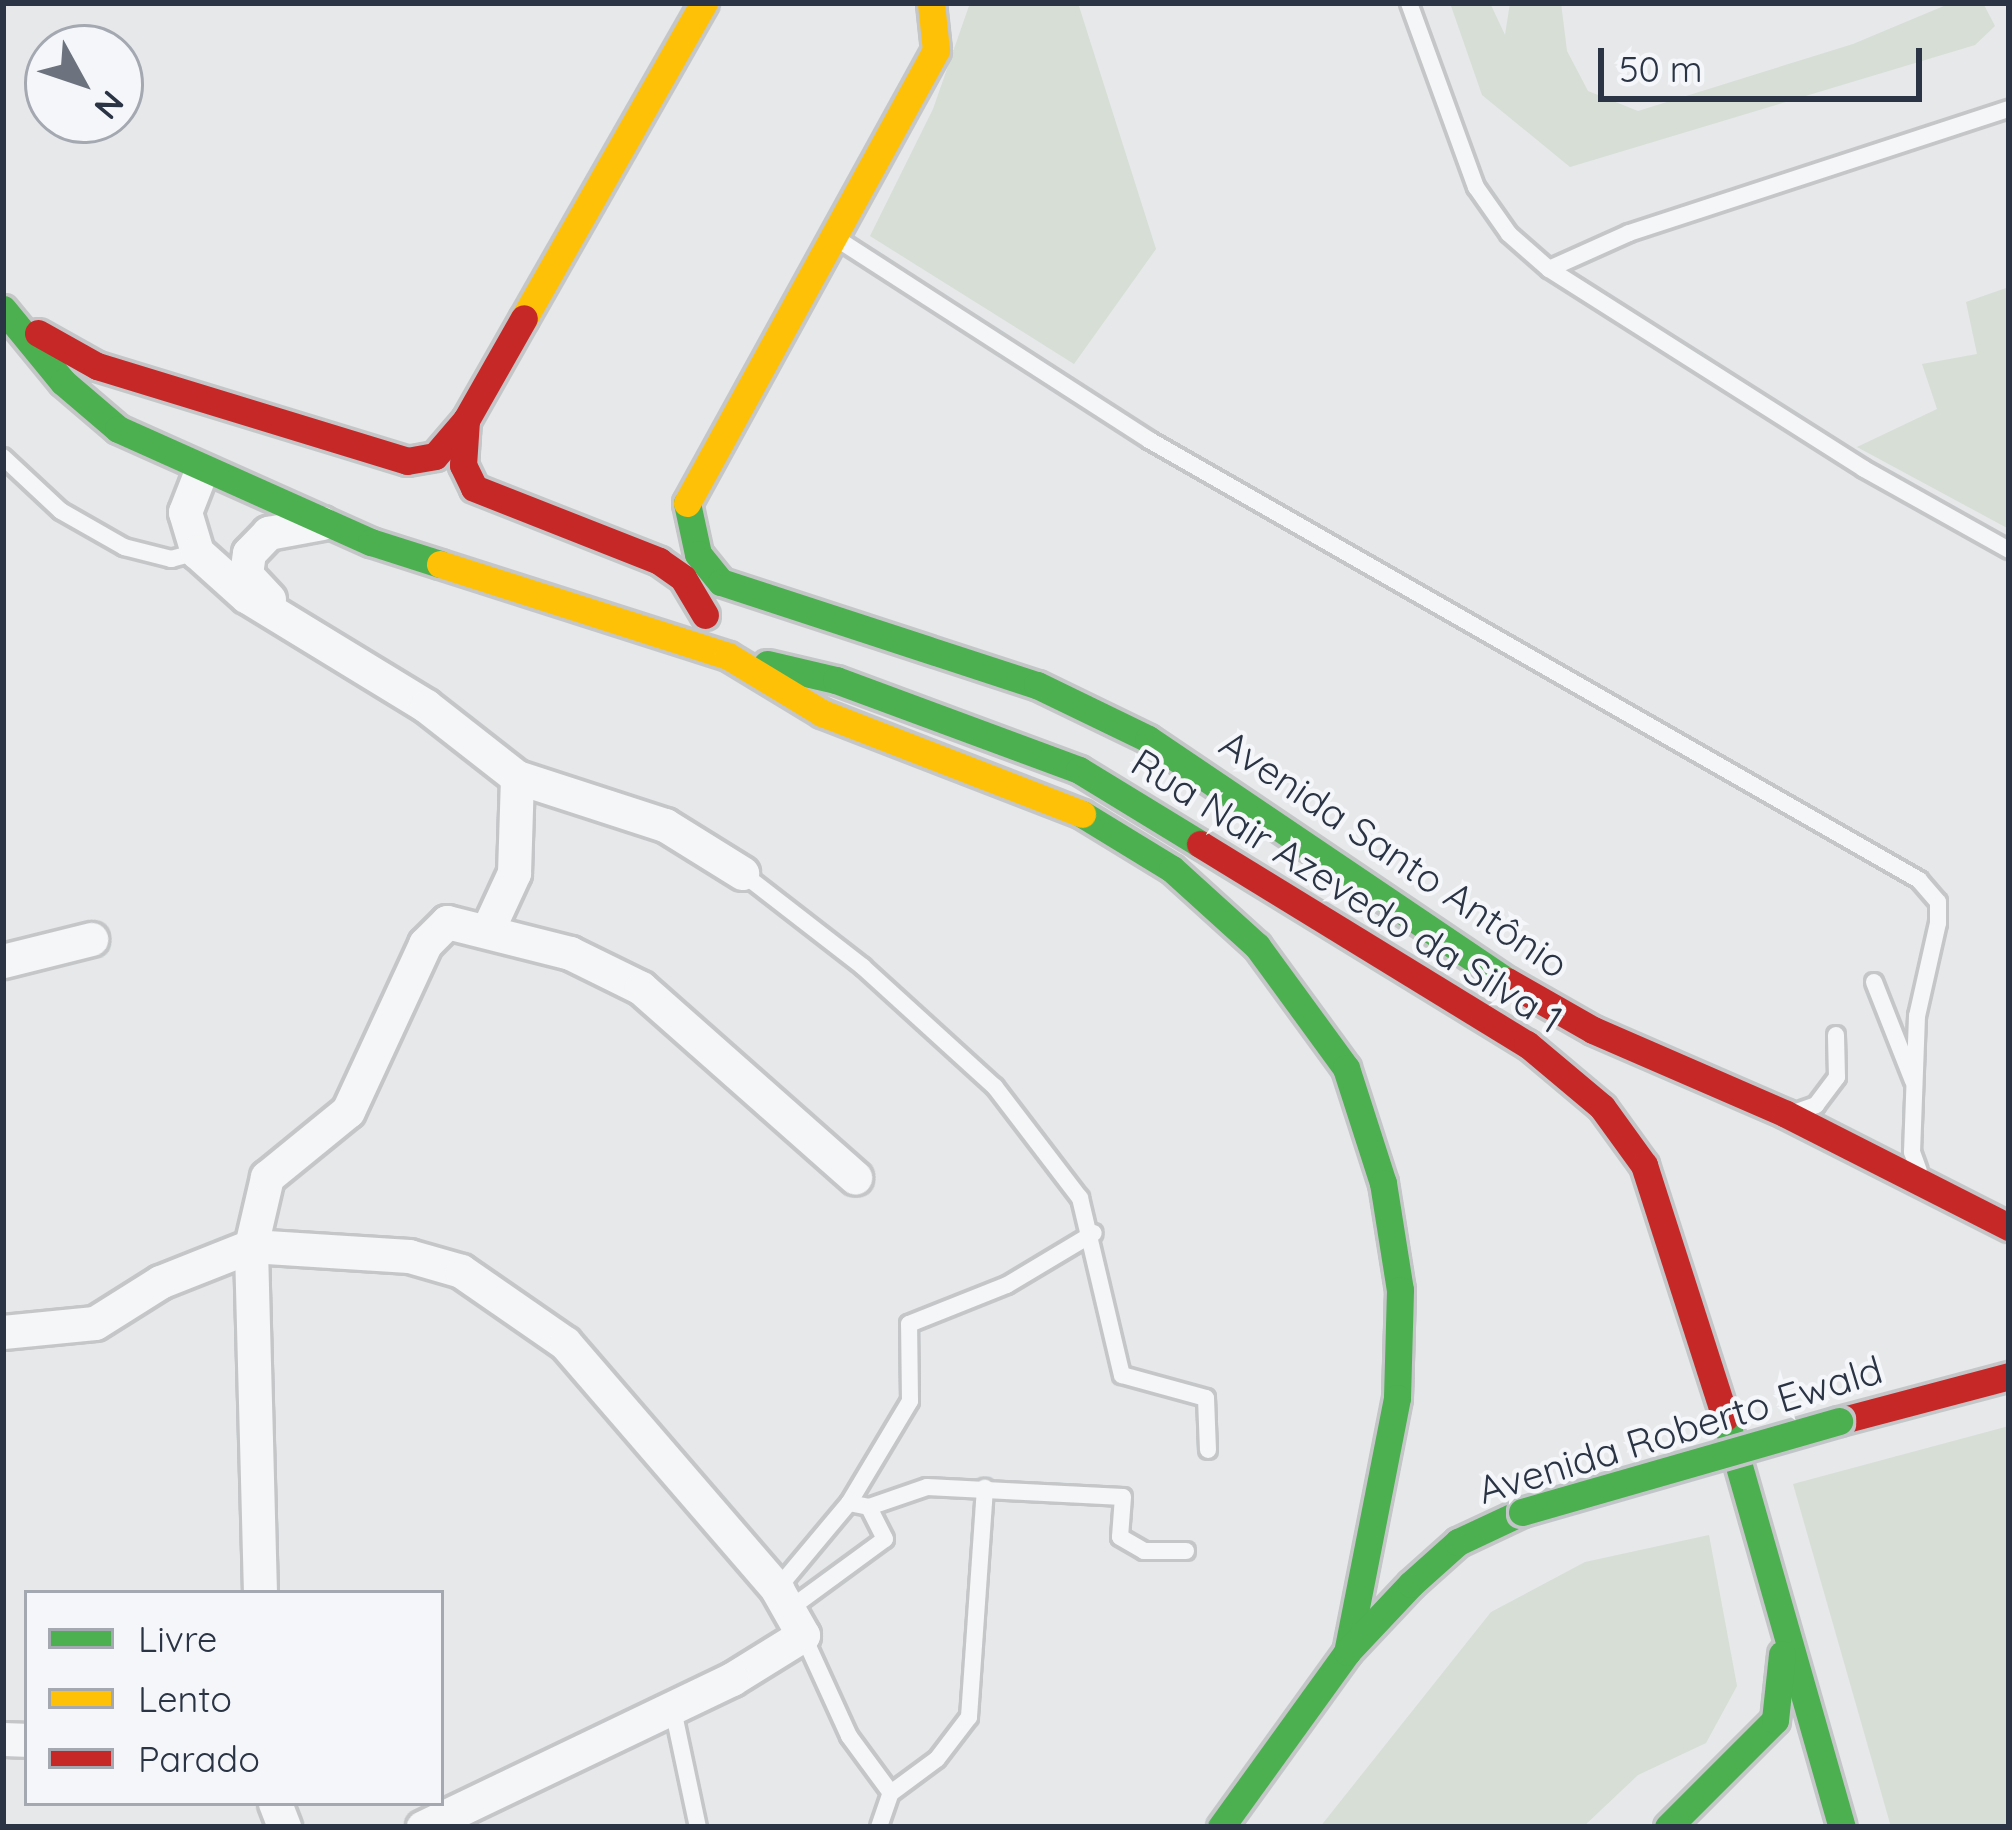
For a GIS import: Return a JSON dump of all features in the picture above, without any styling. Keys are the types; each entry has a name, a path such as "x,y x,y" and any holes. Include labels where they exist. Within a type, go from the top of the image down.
{"main road":[{"path":"3,308 97,367 317,435 422,461 466,420 704,3"},
{"path":"833,236 936,50 931,3"},
{"name":"Avenida Santo Antônio","path":"833,236 685,507 698,554 721,582 1037,685 1148,739 1491,972 1593,1030 1786,1114 2009,1227"},
{"path":"3,308 63,382 118,429 201,471 322,524 728,656 822,713 1080,813 1172,868 1300,996 1346,1068 1384,1183 1400,1290 1397,1398 1347,1652"},
{"path":"466,420 463,465 474,488 659,561 683,578 728,656"},
{"path":"201,471 245,437 317,435"},
{"name":"Rua Nair Azevedo da Silva 1","path":"728,656 836,680 1079,770 1257,872 1527,1044 1602,1107 1644,1166 1680,1259 1842,1827"},
{"name":"Avenida Roberto Ewald","path":"1221,1827 1347,1652 1458,1542 1522,1511 2009,1376"},
{"path":"1669,1827 1775,1720 1784,1624"}],"street":[{"path":"201,471 185,512 197,552 245,596 426,706 517,777 665,825 742,873"},
{"path":"301,629 246,574 249,553 268,533 322,524"},
{"path":"489,927 514,873 517,777"},
{"path":"260,1590 251,1246 267,1177 281,1157 348,1111 424,944 447,922 489,927 570,953 641,988 855,1178"},
{"path":"3,961 91,939"},
{"path":"3,1332 94,1323 160,1282 251,1246 409,1256 480,1283 565,1343 789,1611 672,1704 423,1827"}],"lane":[{"path":"1409,3 1476,188 1509,234 1549,269 1864,469 2009,550"},
{"path":"1549,269 1629,233 2009,109"},
{"path":"833,236 1149,440 1919,880 1938,902 1938,923 1917,1016 1913,1082 1912,1152 1924,1184"},
{"path":"3,457 61,511 124,547 170,559 197,552"},
{"path":"742,873 967,1055 1079,1198 1094,1233 1122,1375 1201,1394 1210,1404 1208,1450"},
{"path":"1874,982 1913,1082"},
{"path":"1786,1114 1816,1105 1837,1077 1836,1035"},
{"path":"789,1611 910,1401 909,1324 1007,1286 1094,1233"},
{"path":"849,1502 869,1507 927,1487 1123,1497 1120,1538 1144,1551 1186,1551"},
{"path":"878,1827 891,1793 937,1759 969,1717 985,1488"},
{"path":"789,1611 885,1539 869,1507"},
{"path":"789,1611 849,1736 891,1793"},
{"path":"672,1704 698,1827"}],"shaded area":[{"path":"970,3 1078,3 1156,249 1074,364 870,236 933,109"},
{"path":"1450,3 1490,3 1505,35 1510,3 1561,3 1567,51 1588,91 1638,111 1853,44 1951,3 1983,3 1995,26 1975,45 1570,167 1482,95"},
{"path":"2009,287 2009,529 1857,447 1937,409 1922,364 1977,354 1966,302"},
{"path":"2009,1426 2009,1827 1891,1827 1793,1484"},
{"path":"1709,1535 1737,1686 1706,1743 1638,1775 1583,1827 1320,1827 1491,1612 1585,1562"}],"traffic: fast":[{"path":"3,309 63,382 118,429 371,542 440,564"},
{"path":"687,503 698,554 721,582 1037,685 1148,739 1507,981"},
{"path":"767,664 836,680 1079,770 1200,844"},
{"path":"1082,814 1172,869 1257,946 1346,1068 1383,1183 1400,1290 1397,1398 1347,1652"},
{"path":"1725,1417 1842,1827"},
{"path":"1522,1512 1839,1421"},
{"path":"1221,1827 1347,1652 1411,1584 1458,1542 1522,1512"},
{"path":"1668,1827 1775,1720 1782,1654"}],"traffic: slow":[{"path":"524,318 704,3"},
{"path":"687,503 936,50 931,3"},
{"path":"440,564 728,656 822,713 1082,814"}],"traffic: jam":[{"path":"38,333 97,366 407,461 435,456 466,420 524,318"},
{"path":"466,420 463,465 474,488 659,561 683,578 705,615"},
{"path":"1200,844 1527,1044 1602,1107 1644,1165 1725,1417"},
{"path":"1507,981 1593,1030 1786,1114 2009,1227"},
{"path":"1839,1421 2009,1376"}]}
